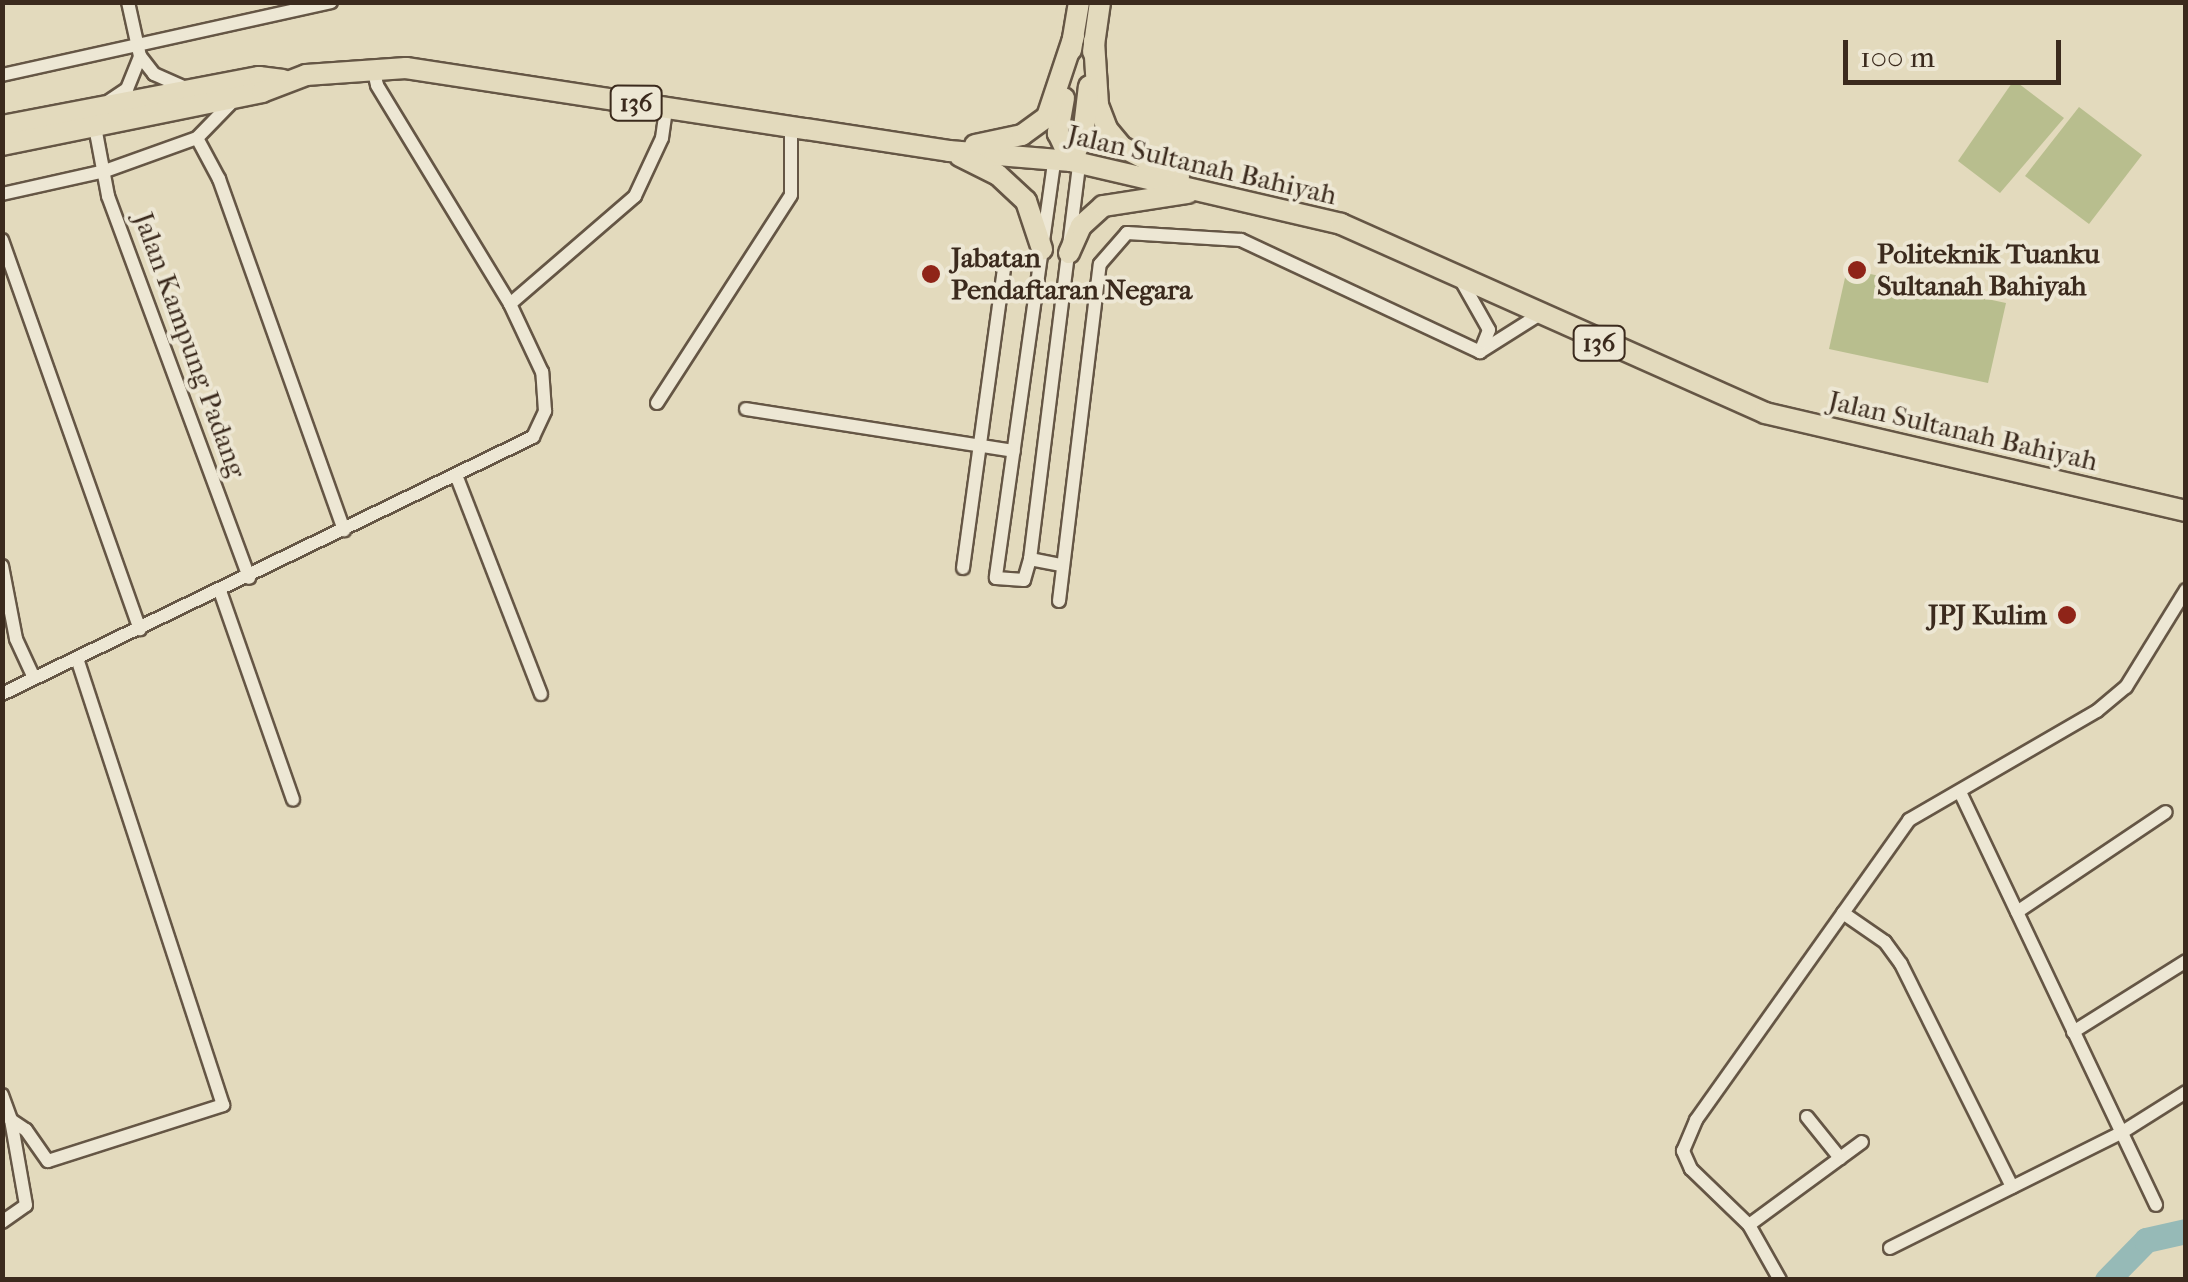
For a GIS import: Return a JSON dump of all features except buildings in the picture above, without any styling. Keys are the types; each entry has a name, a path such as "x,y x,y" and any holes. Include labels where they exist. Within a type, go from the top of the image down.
{"main road":[{"path":"1079,2 1098,105 1112,138 1210,191"},
{"path":"949,150 1038,127 1053,104 1100,2"},
{"path":"1068,161 1058,133 1084,39"},
{"path":"1068,161 1083,136 1084,39"},
{"name":"Jalan Sultanah Bahiyah","path":"2,145 236,97 283,80 373,68 949,150 1068,161 1341,224 1538,316 1765,413 2186,511"},
{"name":"Jalan Sultanah Bahiyah","path":"2,126 259,78 283,80"},
{"path":"949,150 1013,186 1036,218 1042,249"},
{"path":"1069,253 1080,226 1102,206 1210,191"}],"street":[{"path":"103,105 127,89 138,51 128,2"},
{"path":"2,75 138,51 332,2"},
{"path":"138,51 166,82 190,90"},
{"path":"2,694 250,578 532,436 545,411 542,372 510,304 377,86 373,68"},
{"path":"2,194 105,171 198,138 236,97"},
{"path":"510,304 635,196 662,138 666,108"},
{"path":"657,402 791,195 791,125"},
{"name":"Jalan Kampung Padang","path":"95,127 108,196 250,578"},
{"path":"198,138 219,179 344,530"},
{"path":"1068,161 1069,253 1030,559 1024,580 996,578 1042,249 1068,161"},
{"path":"1059,601 1060,565 1100,264 1127,233 1242,240 1480,352"},
{"path":"2,240 140,629"},
{"path":"963,568 1004,269"},
{"path":"1460,280 1489,330 1480,352"},
{"path":"1480,352 1538,316"},
{"path":"746,408 1014,452"},
{"path":"456,475 541,694"},
{"path":"1030,559 1060,565"},
{"path":"2,566 16,639 34,678"},
{"path":"1780,1280 1750,1226 1692,1168 1685,1139 1909,820 2097,711 2126,687 2186,590"},
{"path":"220,592 293,800"},
{"path":"10,1120 26,1130 48,1162 223,1105 78,658"},
{"path":"1960,792 2156,1205"},
{"path":"2017,912 2166,812"},
{"path":"1842,913 1885,942 1901,964 2012,1188"},
{"path":"2073,1032 2186,961"},
{"path":"1890,1248 2121,1132 2186,1092"},
{"path":"2,1095 26,1205 2,1222"},
{"path":"1807,1117 1840,1158"},
{"path":"1750,1226 1862,1142"}],"green space":[{"path":"2014,80 2064,118 2000,193 1958,161"},
{"path":"2079,107 2142,155 2089,224 2025,176"},
{"path":"1847,269 2006,303 1988,383 1829,349"}],"waterway":[{"path":"2107,1280 2146,1240 2186,1231"}],"place":[{"name":"Politeknik Tuanku Sultanah Bahiyah","path":"1857,270"},
{"name":"Jabatan Pendaftaran Negara","path":"931,274"},
{"name":"JPJ Kulim","path":"2067,615"}]}
